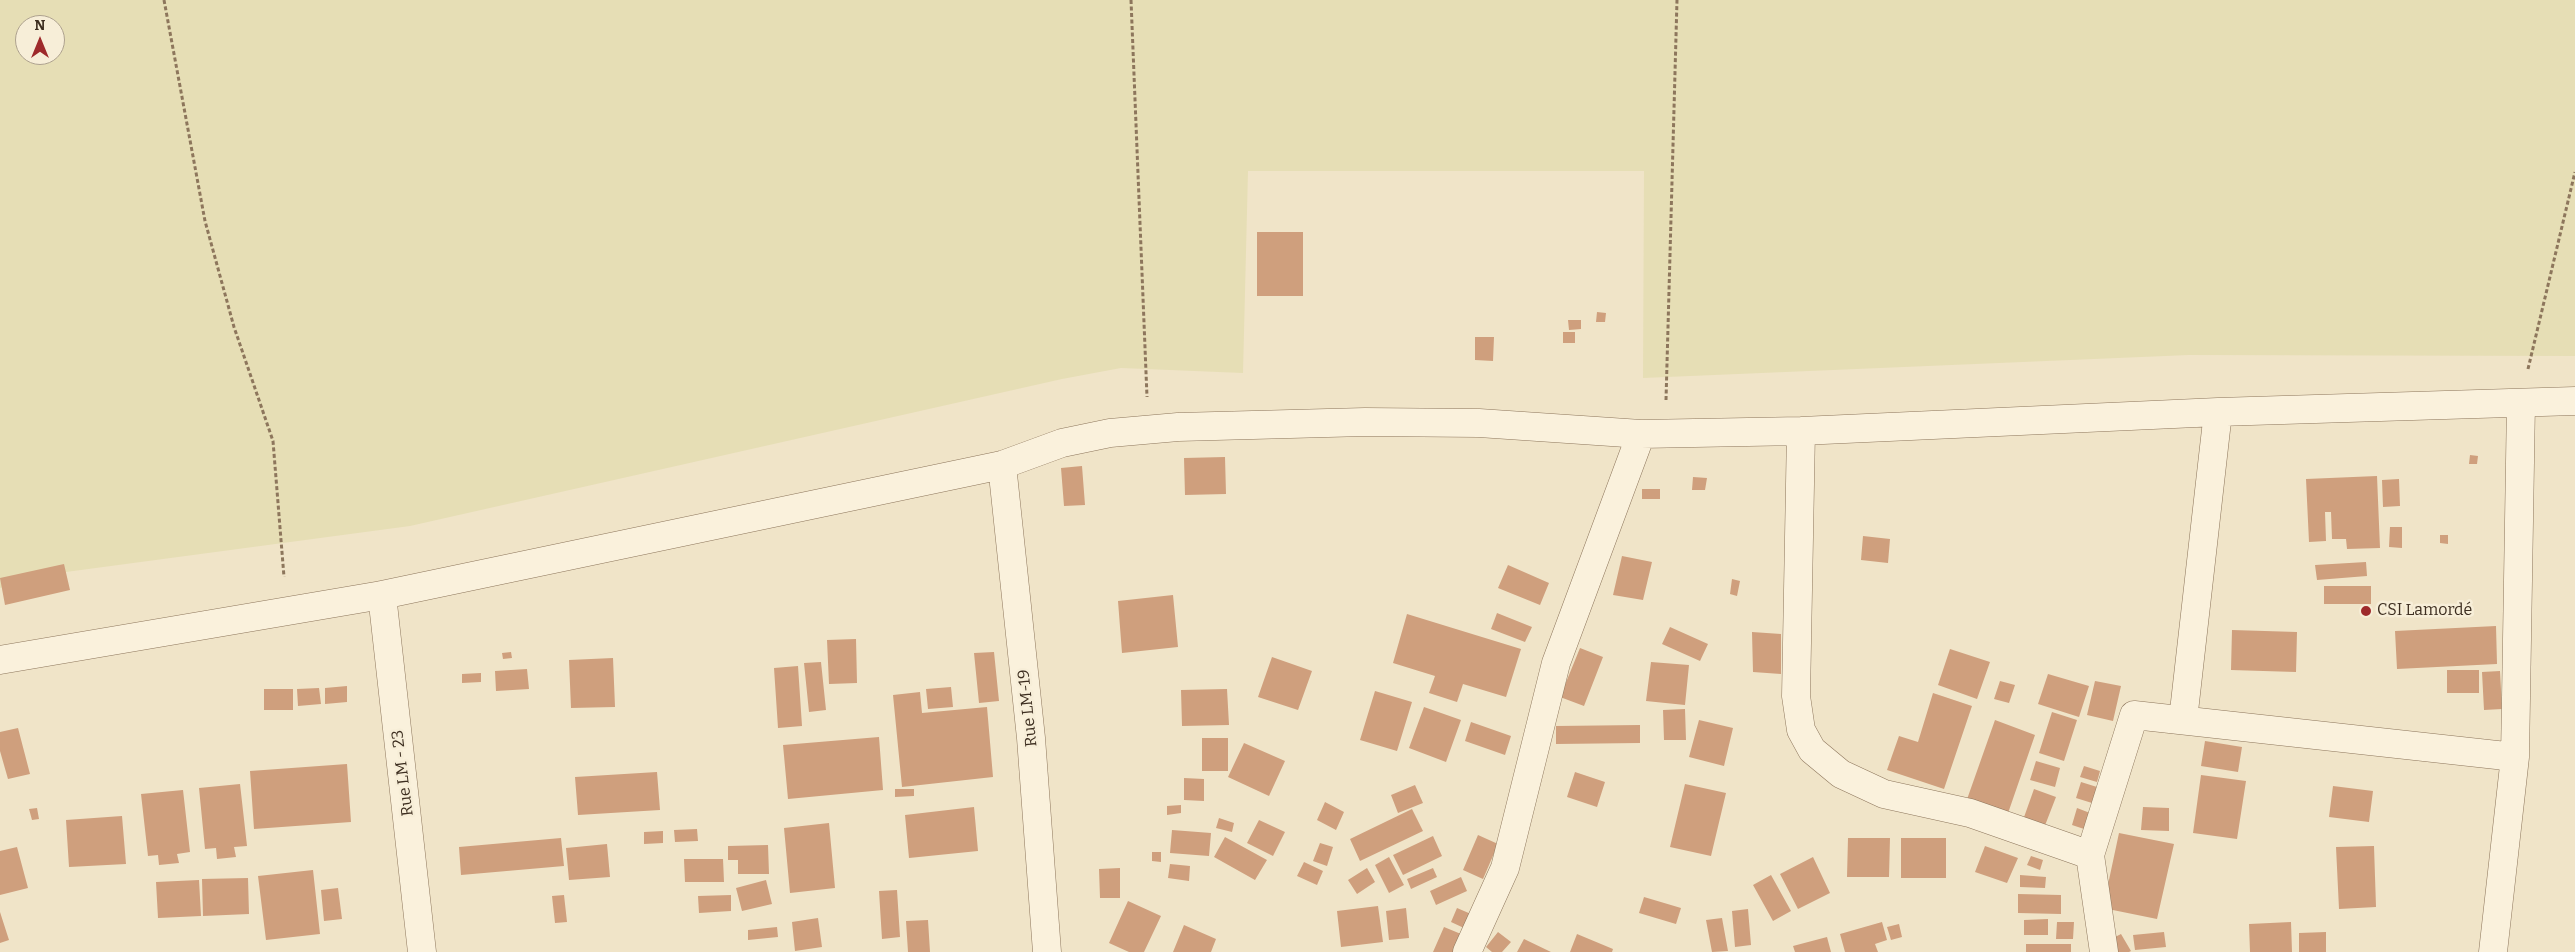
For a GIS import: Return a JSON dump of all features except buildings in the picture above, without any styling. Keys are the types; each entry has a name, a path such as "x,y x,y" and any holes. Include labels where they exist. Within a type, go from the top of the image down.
{"street":[{"path":"0,660 382,595 1002,465 1085,436 1148,430 1280,423 1365,422 1479,424 1653,434 1800,431 2218,412 2575,401"},
{"path":"2494,952 2515,757 2520,403"},
{"path":"2183,720 2218,412"},
{"path":"1800,431 1796,696 1801,730 1812,750 1841,774 1884,794 1977,816 2090,855"},
{"path":"1467,952 1505,868 1556,663 1653,434"},
{"name":"Rue LM-19","path":"1002,465 1031,738 1048,952"},
{"name":"Rue LM - 23","path":"382,595 422,952"},
{"path":"2104,952 2090,855 2134,715 2515,757"}],"path":[{"path":"164,0 205,221 234,327 273,441 287,611"},
{"path":"1132,0 1148,430"},
{"path":"1653,434 1678,0"},
{"path":"2520,403 2575,172"}],"shaded area":[{"path":"0,0 2575,0 2575,356 2189,355 1643,378 1644,171 1248,171 1243,373 1121,368 1062,379 410,526 51,574 0,588"}],"place":[{"name":"CSI Lamordé","path":"2366,611"}]}
